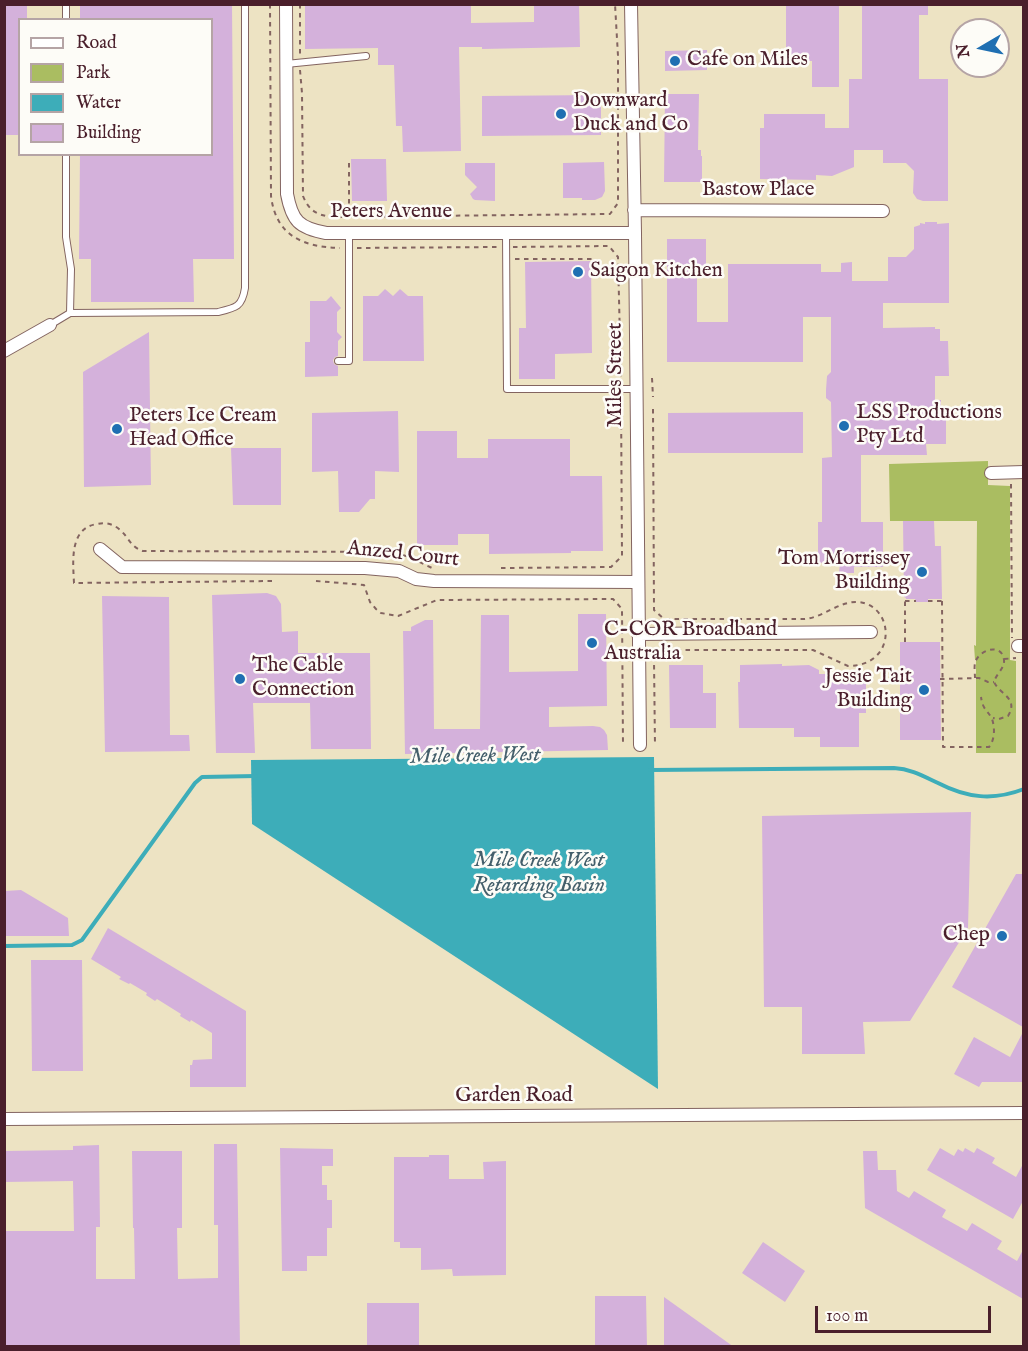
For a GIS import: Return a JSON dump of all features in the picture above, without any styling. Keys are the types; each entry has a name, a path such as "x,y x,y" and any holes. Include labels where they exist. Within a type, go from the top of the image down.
{"street":[{"name":"Peters Avenue","path":"286,4 287,194 290,209 298,222 312,230 326,233 635,232"},
{"name":"Miles Street","path":"631,4 640,745"},
{"name":"Bastow Place","path":"634,210 883,212"},
{"path":"4,351 50,325"},
{"path":"991,472 1023,472"},
{"name":"Anzed Court","path":"100,549 122,567 365,568 399,570 416,579 434,581 638,582"},
{"path":"638,634 871,632"},
{"name":"Garden Road","path":"4,1119 1023,1113"}],"lane":[{"path":"50,325 70,313 218,312 233,309 243,300 245,288 245,4"},
{"path":"286,64 366,56"},
{"path":"66,156 66,237 71,269 70,313"},
{"path":"506,232 507,389 636,389"},
{"path":"338,361 349,361 349,233"}],"path":[{"path":"270,4 271,196 277,218 294,238 322,248 609,246 618,257 621,556 611,567 493,568"},
{"path":"300,4 303,196 312,212 321,216 349,217 610,214 618,203 618,56 615,4"},
{"path":"349,163 349,217"},
{"path":"515,260 594,259 594,269 635,269"},
{"path":"652,378 652,397"},
{"path":"653,409 654,605"},
{"path":"1011,484 1017,649 1012,658"},
{"path":"278,580 74,583 73,555 80,533 87,527 104,523 117,528 132,546 143,551 380,552 400,554 434,569"},
{"path":"311,580 364,585 370,602 376,609 381,613 398,616 437,600 613,599 622,609 623,746"},
{"path":"905,642 905,599 915,601"},
{"path":"928,601 944,601 943,747 989,747 992,745 994,737 992,718 983,708 981,697"},
{"path":"1012,658 1017,649"},
{"path":"975,678 975,662 983,652 994,650 1002,655 1004,659 1002,668 994,682 997,688 1009,697 1011,708 1008,716 999,719 992,718"},
{"path":"1004,659 1012,658"},
{"path":"942,679 980,678 994,682"}],"green space":[{"path":"988,461 988,485 1010,486 1010,660 1016,661 1016,753 976,753 974,645 976,646 977,521 890,521 889,464"}],"water":[{"name":"Mile Creek West Retarding Basin","path":"654,757 658,1089 252,824 251,760"}],"building":[{"path":"4,4 27,4 27,18 18,18 18,135 4,135"},
{"path":"80,4 232,4 234,259 193,259 194,302 91,302 91,259 79,259 80,156 213,156 213,18 80,18"},
{"path":"305,4 471,4 471,23 534,22 534,4 579,4 580,47 482,49 482,47 459,47 461,151 403,152 402,126 396,126 394,65 378,65 378,48 305,49"},
{"path":"786,4 839,4 839,87 812,87 812,61 786,61"},
{"path":"862,4 928,4 928,15 919,15 919,79 948,79 948,201 917,199 913,193 914,171 906,163 883,163 883,150 854,150 854,167 832,176 816,175 816,180 760,179 760,128 764,128 764,114 825,114 825,128 849,128 849,79 862,79"},
{"path":"707,50 707,70 665,71 665,51"},
{"path":"665,94 699,94 698,150 701,150 702,156 702,182 664,182"},
{"path":"601,95 601,135 482,136 482,96"},
{"path":"351,159 386,159 387,201 352,201"},
{"path":"604,162 605,191 602,197 595,200 563,198 563,163"},
{"path":"465,163 495,163 495,201 473,199 470,194 477,187 465,175"},
{"path":"925,222 949,223 949,303 883,303 883,328 935,327 935,329 940,329 940,341 948,341 949,376 935,376 935,400 941,400 941,416 946,416 946,444 926,444 927,455 861,455 861,522 883,522 883,567 854,567 854,573 839,573 840,562 818,563 818,522 822,522 822,458 832,457 831,402 826,398 827,376 831,372 831,317 803,317 803,362 667,362 667,239 706,239 706,267 697,268 697,322 728,322 728,264 821,264 821,272 841,272 841,263 852,262 852,281 888,281 888,257 906,257 914,249 914,227 920,223 925,224"},
{"path":"591,261 592,353 555,354 555,379 519,379 519,328 526,328 525,262"},
{"path":"385,289 393,296 400,289 408,296 423,296 424,361 363,361 363,296 378,296"},
{"path":"331,296 341,308 337,312 337,332 342,337 338,341 338,356 333,360 338,366 338,376 305,377 305,342 310,342 310,301 326,301"},
{"name":"Peters Ice Cream Head Office","path":"149,332 151,485 84,487 83,372"},
{"path":"398,411 399,472 375,471 375,499 370,499 359,512 339,512 338,471 312,472 312,413"},
{"path":"803,412 803,453 668,453 668,413"},
{"path":"417,431 457,431 457,458 488,458 488,439 570,439 570,476 602,476 603,551 489,554 489,534 458,534 458,545 417,545"},
{"path":"231,448 281,448 281,505 233,505"},
{"name":"Tom Morrissey Building","path":"903,521 934,521 935,546 941,546 942,599 916,602 915,599 904,597"},
{"path":"267,593 276,596 281,604 282,632 298,631 298,653 370,653 371,749 311,749 310,703 253,703 255,753 216,753 212,595"},
{"path":"102,596 169,597 170,735 189,735 190,751 105,752"},
{"path":"578,614 606,614 607,706 549,707 549,727 600,727 607,735 608,750 405,754 403,631 411,631 411,627 425,620 433,620 434,729 480,729 481,615 509,615 509,672 578,671"},
{"name":"Jessie Tait Building","path":"900,642 940,642 941,740 900,740"},
{"path":"782,664 782,666 809,665 819,670 819,674 830,674 845,681 866,680 866,713 859,713 859,747 820,747 820,737 794,737 794,728 739,728 740,665"},
{"path":"669,665 703,665 703,693 716,693 716,728 670,728"},
{"path":"971,812 968,928 910,1021 863,1022 865,1054 802,1054 802,1007 764,1007 762,816"},
{"name":"Chep","path":"1016,874 1023,874 1023,1027 952,987"},
{"path":"21,890 68,918 69,936 4,936 5,891"},
{"path":"108,928 246,1011 246,1087 190,1087 190,1065 193,1060 212,1059 212,1033 180,1016 181,1014 157,999 155,1001 146,995 147,993 130,983 119,979 121,977 91,959"},
{"path":"31,960 82,960 83,1071 32,1071"},
{"path":"1023,1032 1023,1082 982,1082 979,1087 954,1074 974,1037 1010,1057"},
{"path":"214,1144 237,1144 240,1347 4,1347 4,1231 74,1231 73,1181 4,1182 4,1151 73,1150 73,1146 99,1145 100,1227 96,1227 96,1279 135,1279 132,1151 182,1151 182,1228 177,1228 178,1279 218,1278 218,1225 214,1225"},
{"path":"280,1148 333,1149 333,1166 322,1166 322,1185 327,1185 327,1200 332,1200 332,1228 327,1228 327,1256 307,1256 307,1271 282,1271"},
{"path":"940,1148 954,1156 958,1149 963,1152 965,1148 974,1153 977,1148 995,1158 992,1163 1016,1177 1023,1164 1023,1201 1013,1219 927,1170"},
{"path":"863,1151 877,1151 878,1170 896,1170 897,1191 909,1198 914,1191 946,1210 942,1217 967,1231 972,1223 1002,1241 997,1249 1017,1261 1023,1250 1023,1299 865,1208"},
{"path":"429,1155 449,1155 449,1179 484,1179 483,1162 506,1161 506,1275 453,1276 452,1269 421,1270 421,1248 400,1248 400,1242 394,1242 394,1157 429,1157"},
{"path":"763,1242 805,1271 785,1302 742,1273"},
{"path":"595,1296 646,1296 647,1347 595,1347"},
{"path":"664,1297 734,1347 664,1347"},
{"path":"367,1303 419,1303 419,1347 367,1347"}],"waterway":[{"name":"Mile Creek West","path":"650,770 894,768 911,771 970,795 1002,795 1024,789"},
{"name":"Mile Creek West","path":"4,946 72,945 82,940 195,783 202,777 256,776"}],"place":[{"name":"Cafe on Miles","path":"675,61"},
{"name":"Downward Duck and Co","path":"561,114"},
{"name":"Saigon Kitchen","path":"578,272"},
{"name":"LSS Productions Pty Ltd","path":"844,426"},
{"name":"Peters Ice Cream Head Office","path":"117,429"},
{"name":"Tom Morrissey Building","path":"922,572"},
{"name":"C-COR Broadband Australia","path":"592,643"},
{"name":"The Cable Connection","path":"240,679"},
{"name":"Jessie Tait Building","path":"924,690"},
{"name":"Chep","path":"1002,936"}]}
